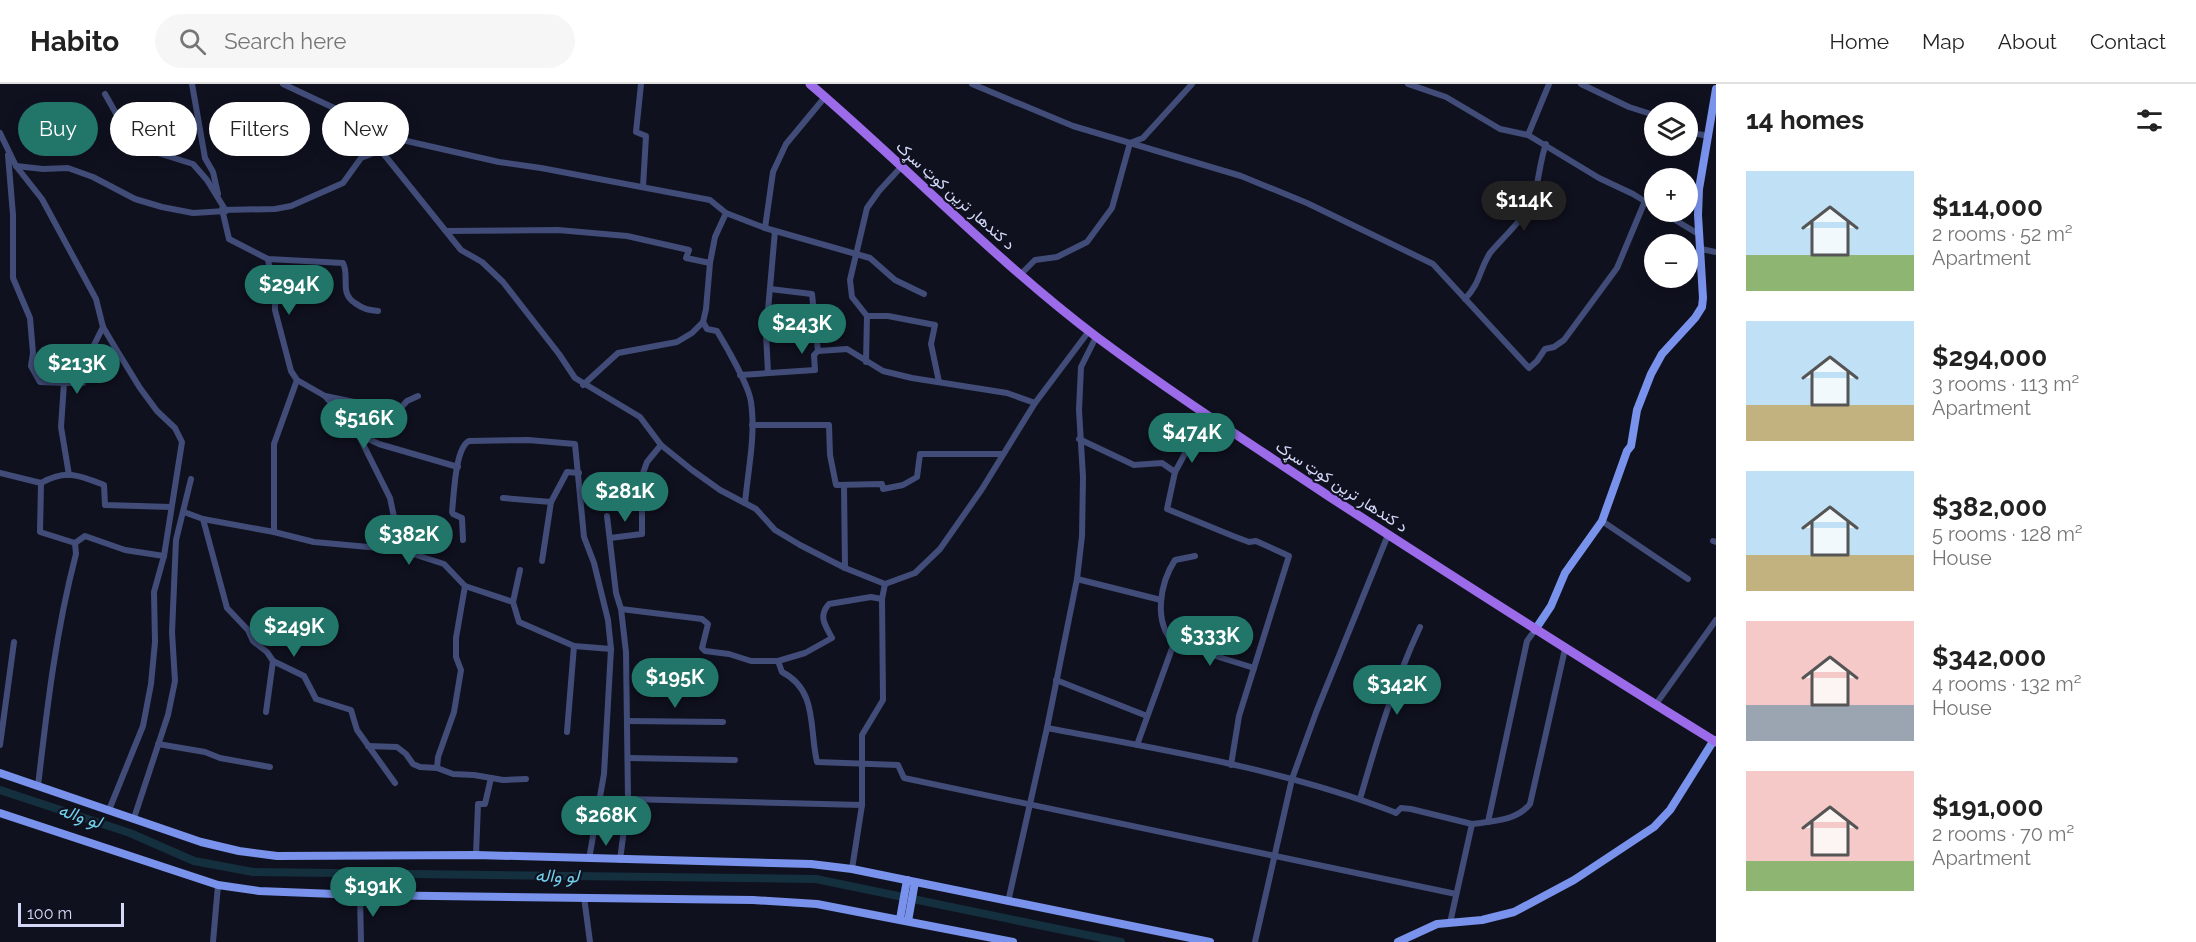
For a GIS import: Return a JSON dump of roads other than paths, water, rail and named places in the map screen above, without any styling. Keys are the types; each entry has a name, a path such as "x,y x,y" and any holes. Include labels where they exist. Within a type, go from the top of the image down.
{"main road":[{"name":"د کندهار ترين کوټ سړک","path":"810,84 1020,274 1093,334 1206,415 1388,535 1565,649 1715,740"}],"street":[{"path":"192,84 205,158 213,172 228,239 268,259 344,263 346,292 349,299 365,310 378,311"},
{"path":"283,84 322,102"},
{"path":"641,84 636,132 646,136 643,187"},
{"path":"972,84 1073,126 1241,176 1307,203 1433,264 1529,368 1545,349 1554,347 1564,339 1617,268 1644,203"},
{"path":"1130,143 1143,138 1192,84"},
{"path":"1408,84 1446,97 1500,129 1528,135 1546,144 1553,152 1644,200"},
{"path":"1528,135 1549,84"},
{"path":"1581,84 1644,112"},
{"path":"1488,822 1527,641 1551,606 1564,573 1602,521 1627,451 1631,446 1637,410 1651,374 1662,354 1695,318 1701,307 1703,298 1699,189 1716,88"},
{"path":"16,166 43,169 69,168 93,177 135,199 162,207 194,213 226,211 207,180 193,164 158,153 118,117 105,94"},
{"path":"765,228 773,172 786,144 825,97"},
{"path":"0,133 16,166 42,199 96,298 103,327 140,388 157,411 175,428 182,442 171,507 172,514 154,592 155,642 152,684 143,726 109,810"},
{"path":"1698,134 1708,136"},
{"path":"409,142 499,162 710,200 726,213 765,228 870,258 895,280 924,294"},
{"path":"1020,274 1035,260 1057,257 1087,242 1112,208 1130,143"},
{"path":"1465,299 1479,281 1485,260 1532,203 1540,175 1540,159 1546,144"},
{"path":"8,148 13,215 13,278 30,318 33,353 31,366 40,382 82,383 82,356 93,349 103,327"},
{"path":"223,210 275,209 291,206 343,183 361,158 366,156"},
{"path":"386,156 461,250 482,262 503,282 575,378 583,385 640,417 661,446 720,490 756,509 775,530 845,568 885,584 915,573 940,549 1035,403 1093,334"},
{"path":"866,362 867,316 852,297 850,280 867,208 902,166"},
{"path":"705,325 710,263 715,237 726,213"},
{"path":"1679,222 1700,235"},
{"path":"446,231 558,230 627,236 689,250 686,258 710,263"},
{"path":"768,373 766,333 775,231"},
{"path":"1701,249 1716,252"},
{"path":"268,259 275,310 291,371 297,380 325,396 398,411 407,400 418,396"},
{"path":"770,289 812,294 818,351"},
{"path":"867,316 888,316 935,325 931,344 939,382"},
{"path":"583,385 618,353 677,342 705,325"},
{"path":"705,325 717,331 751,400 752,425 745,503"},
{"path":"1008,902 1077,579 1082,536 1083,477 1079,439 1081,367 1093,334"},
{"path":"740,375 815,370 814,355 818,351 847,348 866,362 883,370 1007,393 1035,403"},
{"path":"274,532 274,444 297,380"},
{"path":"64,383 61,427 69,475"},
{"path":"325,396 358,434 390,498 400,550"},
{"path":"1206,415 1174,472 1167,509 1249,542 1256,541 1289,556 1239,716 1231,765"},
{"path":"752,425 830,425 830,455 836,485 882,484 883,489 903,485 917,477 920,454 1003,454"},
{"path":"358,434 379,444 458,467"},
{"path":"1079,439 1134,465 1162,463 1174,472"},
{"path":"463,540 462,518 452,512 459,454 466,442 528,440 575,444 584,537 594,563 608,620 611,649 604,774 589,859"},
{"path":"610,538 642,534 642,476 647,462 661,446"},
{"path":"542,561 551,502 567,472 579,473"},
{"path":"0,473 41,483 55,475 79,475 104,484 105,506 171,507"},
{"path":"134,818 168,715 176,681 172,632 176,540 191,479"},
{"path":"41,483 40,532 75,543"},
{"path":"844,485 845,568"},
{"path":"504,498 551,502"},
{"path":"184,512 203,519 314,542 400,550 444,564 465,586 513,602"},
{"path":"607,516 626,652 628,799 620,860"},
{"path":"203,519 227,608 248,630 253,641 267,652 273,661 304,676 316,699 351,710 357,730 395,783"},
{"path":"1602,521 1688,579"},
{"path":"1255,942 1292,779 1317,710 1388,535"},
{"path":"75,543 85,536 125,550 164,556"},
{"path":"38,786 59,624 76,554 75,543"},
{"path":"1195,556 1175,560 1171,566 1161,600 1162,624 1165,634 1174,642 1254,668"},
{"path":"520,570 513,602 519,622 574,646 611,649"},
{"path":"1077,579 1161,600"},
{"path":"852,869 862,805 862,735 883,700 882,599 885,584"},
{"path":"437,768 438,757 454,712 461,670 456,657 456,638 465,586"},
{"path":"621,609 702,619 708,624 702,648 705,651 729,654 752,661 778,661 805,652 832,638 823,622 823,611 829,604 871,597 882,599"},
{"path":"1656,704 1716,620"},
{"path":"1360,799 1385,714 1420,627"},
{"path":"0,745 14,642"},
{"path":"1137,745 1174,642"},
{"path":"567,732 574,646"},
{"path":"1047,728 1292,779 1360,799 1396,813 1401,808 1472,824 1488,822 1524,812 1530,804 1565,649"},
{"path":"266,712 273,661"},
{"path":"778,661 782,672 794,678 806,697 812,718 812,744 817,762 898,765 904,778 1456,894"},
{"path":"1056,680 1147,716"},
{"path":"627,721 723,722"},
{"path":"1398,942 1437,924 1482,920 1514,912 1574,880 1654,827 1670,810 1715,740"},
{"path":"158,744 270,767"},
{"path":"368,746 397,747 413,764 420,767 437,768 453,774 503,780 526,779"},
{"path":"628,758 735,760"},
{"path":"0,773 201,842 239,851 277,856 476,855 811,864 852,869 1210,942"},
{"path":"476,855 478,804 485,804 491,778"},
{"path":"628,799 862,805"},
{"path":"0,813 218,885 259,891 817,904 1012,942"},
{"path":"1450,922 1472,824"},
{"path":"904,920 911,881"},
{"path":"213,942 218,885"},
{"path":"360,895 361,942"},
{"path":"584,897 590,942"}],"waterway":[{"name":"لو واله","path":"0,790 130,833 194,861 253,872 816,879 1121,942"}]}
